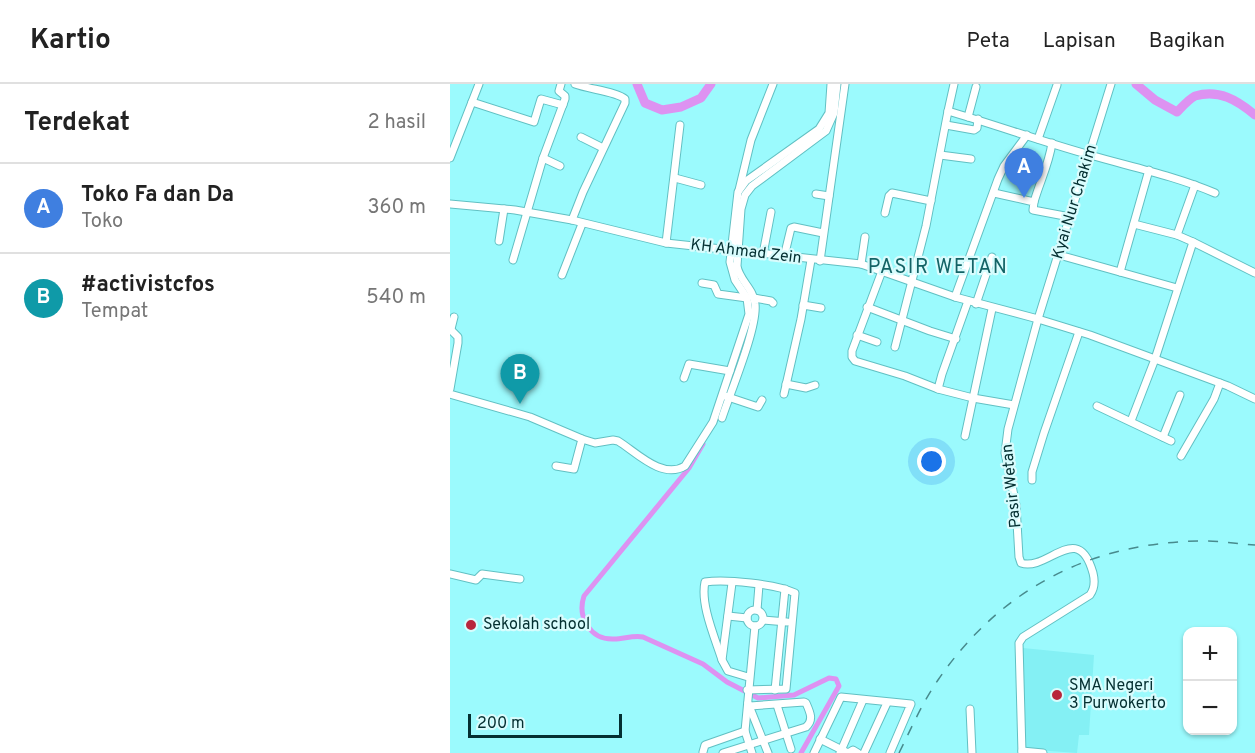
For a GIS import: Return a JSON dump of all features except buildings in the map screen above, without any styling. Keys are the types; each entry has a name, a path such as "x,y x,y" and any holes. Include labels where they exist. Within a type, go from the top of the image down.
{"street":[{"path":"450,158 479,84"},
{"path":"513,261 543,158 563,105 565,97 559,91 561,84"},
{"path":"572,220 625,103 625,99 620,95 575,84"},
{"path":"606,93 610,84"},
{"path":"450,394 530,417 595,443 618,441 658,467 680,469 685,466 713,422 725,396 755,314 751,298 732,273 730,262 735,252 738,192 751,140 773,84"},
{"path":"736,233 747,191 826,131 834,114 831,84"},
{"path":"738,192 746,181 819,129 827,118 837,84"},
{"path":"820,261 844,84"},
{"path":"895,347 931,201 954,84"},
{"name":"Kyai Nur Chakim","path":"1038,319 1111,84"},
{"path":"1038,139 1057,85"},
{"path":"968,117 976,87"},
{"path":"472,102 534,122 540,99 563,105"},
{"path":"948,111 1089,155 1149,170 1215,194"},
{"path":"946,125 975,130 978,119"},
{"path":"666,243 680,125"},
{"path":"955,297 1004,166 1027,135"},
{"path":"581,137 603,148"},
{"path":"1053,143 1033,210 1070,217"},
{"path":"940,155 971,159"},
{"path":"543,158 560,166"},
{"path":"1120,272 1149,170"},
{"path":"675,178 701,184"},
{"path":"1177,235 1195,185"},
{"path":"885,213 889,196 892,193 931,201"},
{"path":"994,193 1034,202"},
{"path":"816,194 829,196"},
{"name":"KH Ahmad Zein","path":"450,204 504,209 572,220 666,243 861,264 972,303 1038,319 1078,332 1220,383 1255,399"},
{"path":"499,241 504,209"},
{"path":"763,254 771,212"},
{"path":"562,275 582,224"},
{"path":"1134,224 1177,235 1255,273"},
{"path":"784,257 791,228 823,233"},
{"path":"861,264 865,237"},
{"path":"1131,422 1155,359 1193,242"},
{"path":"1059,255 1177,288"},
{"path":"938,389 956,339 992,257"},
{"path":"784,394 811,260"},
{"path":"882,271 867,307 852,357 938,389 1014,405"},
{"path":"702,283 714,285 718,294 773,303"},
{"path":"722,418 729,371 749,315 751,298"},
{"path":"803,305 821,308"},
{"path":"867,307 956,339"},
{"path":"965,436 992,309"},
{"path":"450,388 458,342 458,337 451,329 454,317"},
{"name":"Pasir Wetan","path":"1022,752 1019,643 1023,637 1090,595 1095,583 1086,556 1075,548 1068,548 1031,564 1022,563 1020,560 1016,505 1005,453 1008,429 1038,319"},
{"path":"1032,480 1032,472 1044,433 1078,332"},
{"path":"858,335 877,342"},
{"path":"684,378 689,364 729,371"},
{"path":"1181,456 1214,399 1220,383"},
{"path":"786,384 806,388 815,385"},
{"path":"1163,437 1180,395"},
{"path":"725,396 758,407 762,400"},
{"path":"1097,405 1171,441"},
{"path":"556,466 574,469 582,439"},
{"path":"450,572 472,574"},
{"path":"450,572 476,580 481,574 520,579"},
{"path":"748,677 728,671 723,660 713,634 705,600 704,583 706,581 759,585 795,593 786,688 748,698"},
{"path":"723,660 732,583"},
{"path":"757,610 759,585"},
{"path":"775,690 785,589"},
{"path":"757,610 762,613 763,620 760,625 754,626 747,618 750,612 757,610"},
{"path":"728,616 747,618"},
{"path":"763,620 793,622"},
{"path":"752,753 744,731 754,626"},
{"path":"813,753 841,697 911,705 890,753"},
{"path":"725,753 810,724 810,713 804,702 777,705 748,698"},
{"path":"748,698 768,753"},
{"path":"844,752 863,700"},
{"path":"864,753 887,703"},
{"path":"777,705 791,748"},
{"path":"970,709 972,753"},
{"path":"703,752 705,745 744,731"},
{"path":"820,738 844,752 853,750 858,753"},
{"path":"1022,752 1043,753"}],"shaded area":[{"name":"SMA Negeri 3 Purwokerto","path":"1023,648 1094,655 1089,735 1079,735 1077,753 1023,749"}],"waterway":[{"path":"637,84 645,103 662,110 681,107 701,98 711,84"},
{"path":"1136,84 1155,100 1177,112 1195,96 1212,94 1227,97 1255,115"},
{"path":"741,198 746,188 753,182"},
{"path":"703,444 689,468 584,596 582,604 584,619 587,626 598,636 614,639 643,637 703,664 727,682 758,698 794,695 829,678 836,679 839,686 801,753"}],"railway":[{"path":"899,753 932,689 963,648 991,619 1021,596 1053,576 1088,561 1125,550 1164,543 1218,541 1255,545"}],"place":[{"name":"Toko Fa dan Da","path":"1024,198"},
{"name":"#activistcfos","path":"520,404"},
{"name":"Sekolah school","path":"471,625"},
{"name":"SMA Negeri 3 Purwokerto","path":"1057,695"}],"district":[{"name":"PASIR WETAN","path":"938,268"}]}
